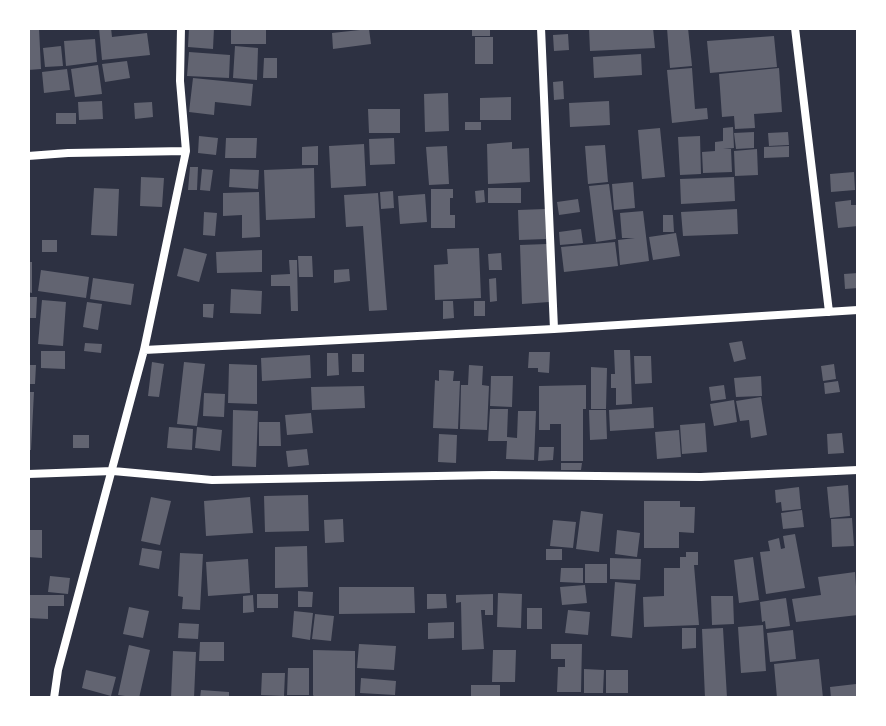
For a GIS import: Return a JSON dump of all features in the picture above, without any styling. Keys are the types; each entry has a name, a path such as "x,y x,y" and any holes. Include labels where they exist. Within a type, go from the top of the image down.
{"street":[{"path":"54,698 58,670 144,350 186,151 180,81 181,28"},
{"path":"541,28 554,329"},
{"path":"795,28 829,312"},
{"path":"28,156 186,151"},
{"path":"144,350 858,310"},
{"path":"28,474 113,471 212,480 462,476 701,477 858,470"}],"building":[{"path":"28,28 39,28 41,69 28,70"},
{"path":"99,28 111,28 112,37 147,33 150,55 102,60"},
{"path":"189,28 214,28 213,49 188,47"},
{"path":"231,28 266,28 266,44 231,44"},
{"path":"472,28 490,28 490,36 472,36"},
{"path":"589,28 653,28 655,48 590,51"},
{"path":"667,28 688,28 692,66 670,68"},
{"path":"369,29 371,44 333,49 332,33"},
{"path":"568,34 569,50 554,51 553,35"},
{"path":"774,36 777,67 710,73 707,41"},
{"path":"475,37 493,37 493,64 475,64"},
{"path":"95,39 97,62 66,66 64,41"},
{"path":"61,46 63,66 45,67 43,48"},
{"path":"235,46 258,48 257,80 233,78"},
{"path":"189,52 230,55 229,78 187,76"},
{"path":"641,54 642,75 594,78 593,57"},
{"path":"264,58 277,58 277,78 263,78"},
{"path":"127,61 130,78 105,82 102,64"},
{"path":"98,65 102,94 75,97 71,69"},
{"path":"692,68 695,109 707,108 708,119 672,123 667,70"},
{"path":"779,68 782,112 754,114 755,128 735,129 734,116 722,117 719,74"},
{"path":"67,69 70,90 44,93 42,72"},
{"path":"193,78 253,84 251,106 215,102 214,115 189,112"},
{"path":"563,81 564,99 554,100 553,82"},
{"path":"448,93 449,131 425,132 424,94"},
{"path":"511,97 511,120 480,120 480,98"},
{"path":"102,101 103,119 79,120 78,102"},
{"path":"609,101 610,125 570,127 569,103"},
{"path":"152,102 153,117 135,119 134,103"},
{"path":"368,109 400,109 400,133 369,133"},
{"path":"56,113 76,113 76,124 56,124"},
{"path":"465,122 481,122 481,130 465,130"},
{"path":"733,127 734,148 723,149 731,149 732,172 703,173 702,152 715,151 715,142 723,141 723,128"},
{"path":"660,128 665,177 642,179 638,130"},
{"path":"754,132 754,148 736,149 734,133"},
{"path":"788,132 789,145 769,146 768,133"},
{"path":"199,136 218,138 216,155 198,153"},
{"path":"700,136 701,174 680,175 678,137"},
{"path":"226,138 257,138 256,158 225,158"},
{"path":"394,138 395,164 370,165 369,139"},
{"path":"512,142 512,149 529,148 530,182 488,184 487,144"},
{"path":"364,144 366,186 331,188 329,146"},
{"path":"605,145 608,182 588,184 585,146"},
{"path":"318,146 318,165 302,165 302,147"},
{"path":"447,146 449,184 429,185 426,147"},
{"path":"789,146 789,157 764,158 764,147"},
{"path":"757,149 758,175 735,176 734,151"},
{"path":"190,167 198,167 197,190 188,190"},
{"path":"314,168 315,218 266,220 264,170"},
{"path":"202,169 213,170 210,191 200,190"},
{"path":"230,169 259,170 258,189 229,187"},
{"path":"854,172 855,190 831,192 830,174"},
{"path":"141,177 164,178 162,207 140,206"},
{"path":"734,177 735,201 681,204 680,179"},
{"path":"633,182 635,208 614,210 612,184"},
{"path":"609,184 616,239 596,242 589,186"},
{"path":"94,188 119,189 117,236 91,235"},
{"path":"488,188 521,188 521,203 488,203"},
{"path":"431,189 453,189 450,215 455,215 455,228 431,228"},
{"path":"484,190 485,202 476,203 475,191"},
{"path":"393,191 394,208 381,209 380,192"},
{"path":"259,192 260,237 242,238 242,215 223,216 223,193"},
{"path":"378,193 387,310 369,311 363,226 346,227 344,195"},
{"path":"425,194 427,222 400,224 398,196"},
{"path":"578,199 580,212 559,215 557,202"},
{"path":"851,200 851,205 858,205 858,226 838,228 835,202"},
{"path":"545,209 546,239 519,240 518,210"},
{"path":"737,209 738,234 683,236 681,212"},
{"path":"643,211 649,261 620,265 618,240 635,238 622,238 620,213"},
{"path":"204,212 217,213 215,236 203,235"},
{"path":"663,215 673,215 674,232 663,232"},
{"path":"581,229 583,243 560,245 559,232"},
{"path":"676,233 680,256 653,260 649,237"},
{"path":"42,240 57,240 57,252 42,252"},
{"path":"615,242 618,266 564,272 561,247"},
{"path":"547,244 549,302 522,304 520,245"},
{"path":"184,248 207,254 199,282 177,276"},
{"path":"479,248 481,298 435,300 434,265 448,264 447,249"},
{"path":"262,250 262,272 217,273 216,252"},
{"path":"501,253 502,270 489,270 488,254"},
{"path":"298,256 312,256 313,277 299,277"},
{"path":"289,260 297,260 298,311 291,311 290,286 271,286 271,275 290,274"},
{"path":"28,262 32,262 32,293 28,292"},
{"path":"349,269 350,281 334,283 334,270"},
{"path":"41,270 89,277 86,298 38,291"},
{"path":"858,273 858,288 845,289 844,274"},
{"path":"93,278 134,284 131,305 90,299"},
{"path":"496,278 497,301 490,302 489,279"},
{"path":"231,289 262,291 261,314 230,313"},
{"path":"28,297 37,297 36,318 28,318"},
{"path":"42,300 66,302 63,346 38,344"},
{"path":"443,301 453,301 454,318 443,319"},
{"path":"474,301 485,301 485,316 474,316"},
{"path":"87,302 102,304 98,330 83,327"},
{"path":"203,304 214,304 213,318 203,317"},
{"path":"742,341 746,359 734,362 729,343"},
{"path":"85,343 102,344 101,353 84,351"},
{"path":"614,350 630,350 632,404 616,405 616,388 611,388 611,374 615,374"},
{"path":"41,351 65,351 65,369 41,368"},
{"path":"529,352 550,352 549,373 528,368"},
{"path":"327,353 338,353 339,375 327,376"},
{"path":"352,354 364,354 364,372 352,372"},
{"path":"310,355 311,378 262,381 261,358"},
{"path":"634,356 651,356 652,383 635,384"},
{"path":"152,362 164,364 159,397 148,396"},
{"path":"184,362 205,364 197,426 177,424"},
{"path":"229,364 257,365 257,404 228,403"},
{"path":"834,364 836,379 823,381 821,366"},
{"path":"28,365 36,365 35,384 28,384"},
{"path":"469,365 483,366 482,385 489,386 487,430 460,429 461,385 468,385"},
{"path":"591,367 607,368 606,409 591,409"},
{"path":"439,370 454,371 453,381 460,381 458,429 433,428 435,380 439,381"},
{"path":"491,376 513,376 512,407 490,406"},
{"path":"761,376 762,396 736,397 734,378"},
{"path":"838,381 840,392 825,394 824,383"},
{"path":"586,385 583,461 561,461 561,424 550,424 550,430 539,430 539,386"},
{"path":"724,385 726,399 711,401 709,387"},
{"path":"364,386 365,408 312,410 311,387"},
{"path":"28,392 34,392 31,450 28,450"},
{"path":"204,393 225,394 224,417 203,416"},
{"path":"761,397 767,435 751,438 749,420 740,421 736,401"},
{"path":"734,400 737,422 714,426 710,404"},
{"path":"653,407 654,428 610,431 609,410"},
{"path":"490,409 508,409 507,437 517,438 518,411 536,411 534,460 506,459 507,441 488,441"},
{"path":"233,410 258,411 256,467 232,466"},
{"path":"589,410 606,410 607,439 590,440"},
{"path":"311,413 313,433 287,435 285,415"},
{"path":"259,422 280,422 281,446 259,446"},
{"path":"705,423 707,452 682,454 680,425"},
{"path":"169,427 193,429 192,450 167,448"},
{"path":"197,427 222,430 220,451 195,448"},
{"path":"679,430 681,457 657,459 655,432"},
{"path":"842,433 844,453 828,454 827,434"},
{"path":"439,434 457,435 456,463 438,462"},
{"path":"73,435 89,435 89,448 73,448"},
{"path":"539,447 554,447 553,460 538,461"},
{"path":"307,449 309,465 288,467 286,451"},
{"path":"561,463 582,463 581,470 561,470"},
{"path":"848,485 850,516 830,518 827,487"},
{"path":"799,487 801,509 782,511 781,502 776,503 775,490"},
{"path":"308,495 309,531 265,532 264,496"},
{"path":"151,497 171,501 160,545 141,541"},
{"path":"250,497 253,533 206,536 204,501"},
{"path":"644,501 680,501 680,507 695,507 694,533 679,532 679,548 644,548"},
{"path":"802,510 804,527 783,529 781,513"},
{"path":"581,511 603,514 599,552 576,549"},
{"path":"852,518 854,546 832,547 831,519"},
{"path":"343,519 344,542 325,543 324,520"},
{"path":"553,520 576,522 573,548 550,546"},
{"path":"28,530 42,530 42,558 28,557"},
{"path":"617,530 640,533 637,557 615,554"},
{"path":"795,534 805,588 766,594 760,552 770,551 768,541 779,538 781,549 785,548 783,536"},
{"path":"307,546 308,587 275,588 275,547"},
{"path":"142,548 162,551 159,569 139,565"},
{"path":"546,549 562,549 562,560 546,560"},
{"path":"686,552 698,552 698,565 694,565 699,625 644,627 643,597 664,596 664,568 680,568 680,557 686,557"},
{"path":"180,553 203,554 200,610 182,609 183,597 178,596"},
{"path":"753,557 759,600 739,603 734,560"},
{"path":"610,558 641,559 640,580 610,579"},
{"path":"248,559 250,593 208,596 206,562"},
{"path":"585,564 607,564 607,583 585,583"},
{"path":"561,568 583,568 583,583 560,582"},
{"path":"855,572 858,615 796,622 792,599 821,595 818,577"},
{"path":"50,576 70,578 68,594 48,592"},
{"path":"615,582 636,584 632,638 611,636"},
{"path":"585,585 587,603 562,605 560,587"},
{"path":"339,587 414,587 415,613 339,614"},
{"path":"298,591 313,592 312,607 298,607"},
{"path":"498,593 522,594 521,628 497,627"},
{"path":"257,594 278,594 278,608 257,608"},
{"path":"427,594 446,594 447,608 427,609"},
{"path":"493,594 493,615 485,615 485,610 481,610 484,649 462,650 461,602 456,603 456,595"},
{"path":"28,595 64,595 64,606 48,606 48,619 28,618"},
{"path":"253,595 254,612 243,613 243,596"},
{"path":"711,596 733,596 734,624 712,625"},
{"path":"786,598 790,626 766,629 760,602"},
{"path":"129,607 149,611 143,638 123,634"},
{"path":"527,608 542,608 542,629 527,629"},
{"path":"568,610 590,612 588,635 565,633"},
{"path":"294,611 313,613 310,640 292,637"},
{"path":"315,614 334,616 331,641 312,639"},
{"path":"454,622 454,638 428,639 428,623"},
{"path":"179,623 199,624 198,639 178,638"},
{"path":"763,625 766,671 741,673 738,627"},
{"path":"682,628 696,628 696,648 682,649"},
{"path":"723,628 727,698 705,698 702,629"},
{"path":"793,630 796,659 770,662 767,633"},
{"path":"200,642 224,642 224,661 199,661"},
{"path":"359,644 396,646 394,670 357,668"},
{"path":"551,644 582,644 581,692 557,692 558,667 565,667 565,659 551,659"},
{"path":"129,645 150,650 139,698 118,695"},
{"path":"313,650 355,651 355,698 315,698"},
{"path":"493,650 516,650 515,682 492,682"},
{"path":"173,651 196,652 194,698 171,698"},
{"path":"819,659 823,698 777,698 774,664"},
{"path":"288,668 309,668 309,695 287,695"},
{"path":"584,669 604,670 603,693 584,693"},
{"path":"86,670 116,677 111,696 82,688"},
{"path":"606,670 628,670 628,693 606,693"},
{"path":"262,673 285,673 284,696 261,695"},
{"path":"361,678 396,681 395,695 360,693"},
{"path":"856,684 858,698 831,698 830,687"},
{"path":"471,685 500,685 500,698 471,698"},
{"path":"201,690 229,692 229,698 200,698"}]}
